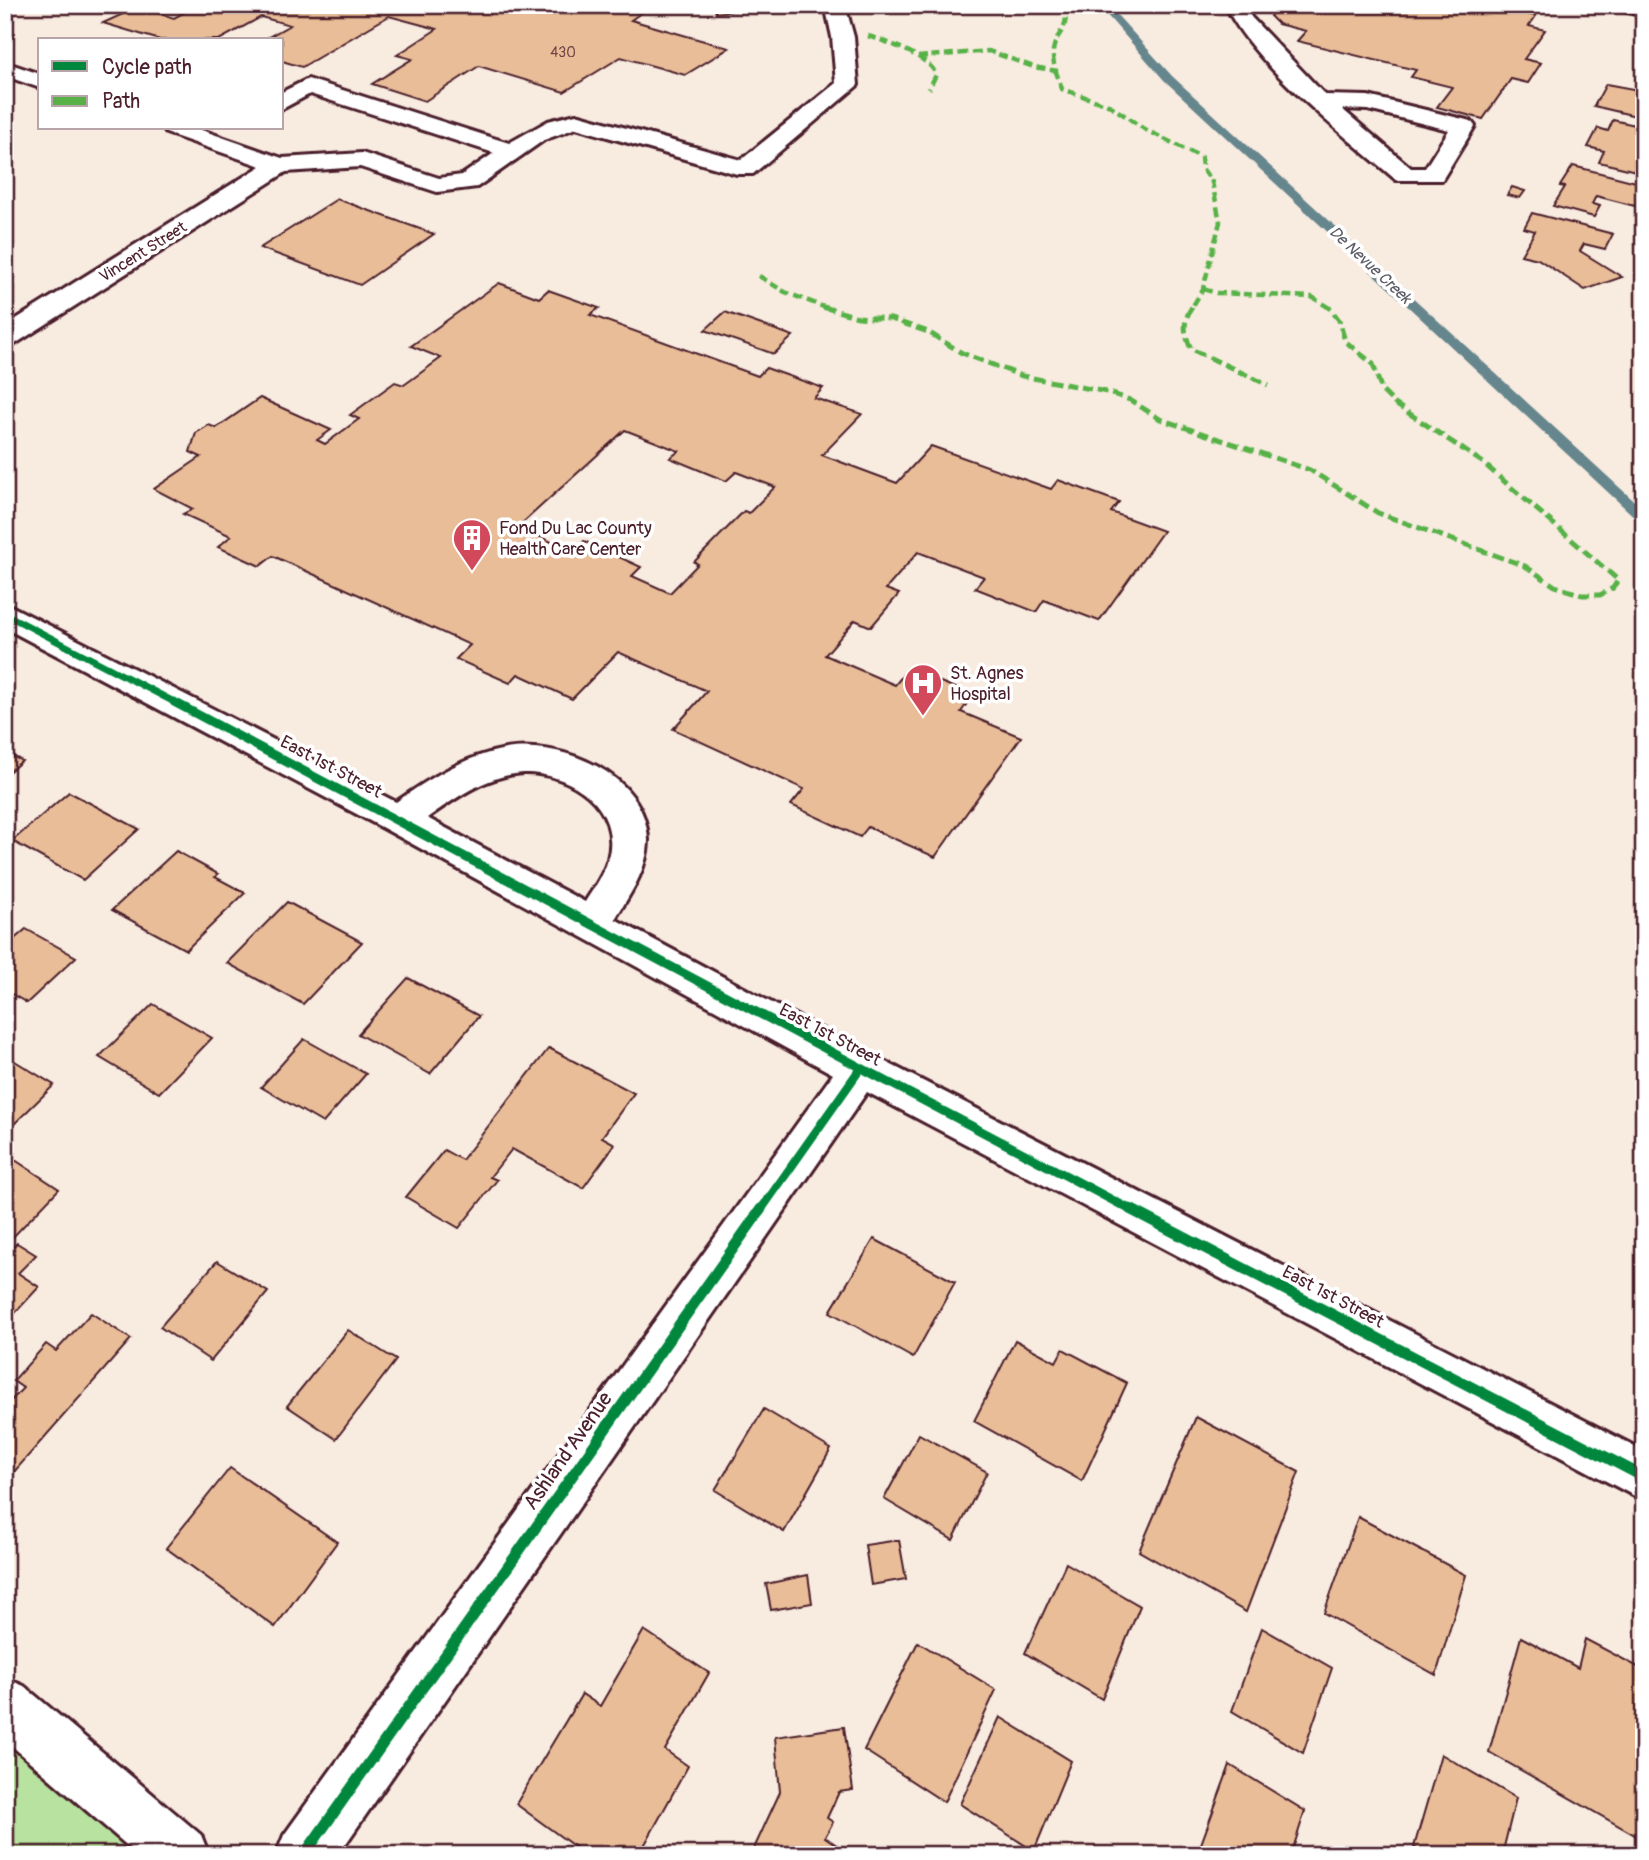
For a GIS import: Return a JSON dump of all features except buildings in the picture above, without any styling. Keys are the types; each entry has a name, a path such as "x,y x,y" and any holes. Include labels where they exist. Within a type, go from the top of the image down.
{"street":[{"path":"180,130 280,165 362,160 437,185 468,182 536,135 576,121 591,123 745,169 847,85 843,37 835,5"},
{"path":"1235,5 1242,19 1302,87 1405,174 1433,175 1463,126 1368,103 1320,102"},
{"path":"1624,5 1644,10"},
{"path":"5,69 38,80"},
{"path":"284,101 309,86 513,152"},
{"path":"213,142 234,130"},
{"name":"Vincent Street","path":"5,338 280,165"},
{"path":"6,303 40,317"},
{"name":"East 1st Street","path":"5,614 398,819 860,1069 1644,1477"},
{"path":"398,819 461,777 491,765 544,761 591,780 614,798 626,817 629,835 627,858 592,924"},
{"name":"Ashland Avenue","path":"304,1855 860,1069"},
{"path":"5,1705 181,1855"}],"green space":[{"path":"5,1705 181,1855 5,1855"}],"waterway":[{"name":"De Nevue Creek","path":"1103,5 1168,78 1644,518"}],"marked path":[{"path":"1064,5 1067,23 1053,48 1055,69 1062,89 1111,106 1144,129 1201,157 1202,168 1212,182 1220,222 1203,289 1185,318 1185,335 1191,349 1268,385"},
{"path":"868,36 886,41 932,65 936,75 929,89"},
{"path":"918,57 989,51 1034,67 1058,71"},
{"path":"759,276 785,292 815,305 858,317 891,319 928,332 962,353 1022,376 1107,392 1130,400 1160,419 1202,431 1310,470 1378,513 1525,566 1555,586 1582,595 1600,595 1613,588 1618,580 1482,462 1395,404 1382,391 1373,364 1345,341 1339,320 1326,304 1312,297 1216,293 1203,289"}],"cycle path":[{"path":"5,614 398,819 788,1031 1644,1477"},
{"path":"304,1855 860,1069"}],"place":[{"name":"Fond Du Lac County Health Care Center","path":"472,572"},
{"name":"St. Agnes Hospital","path":"923,717"}]}
